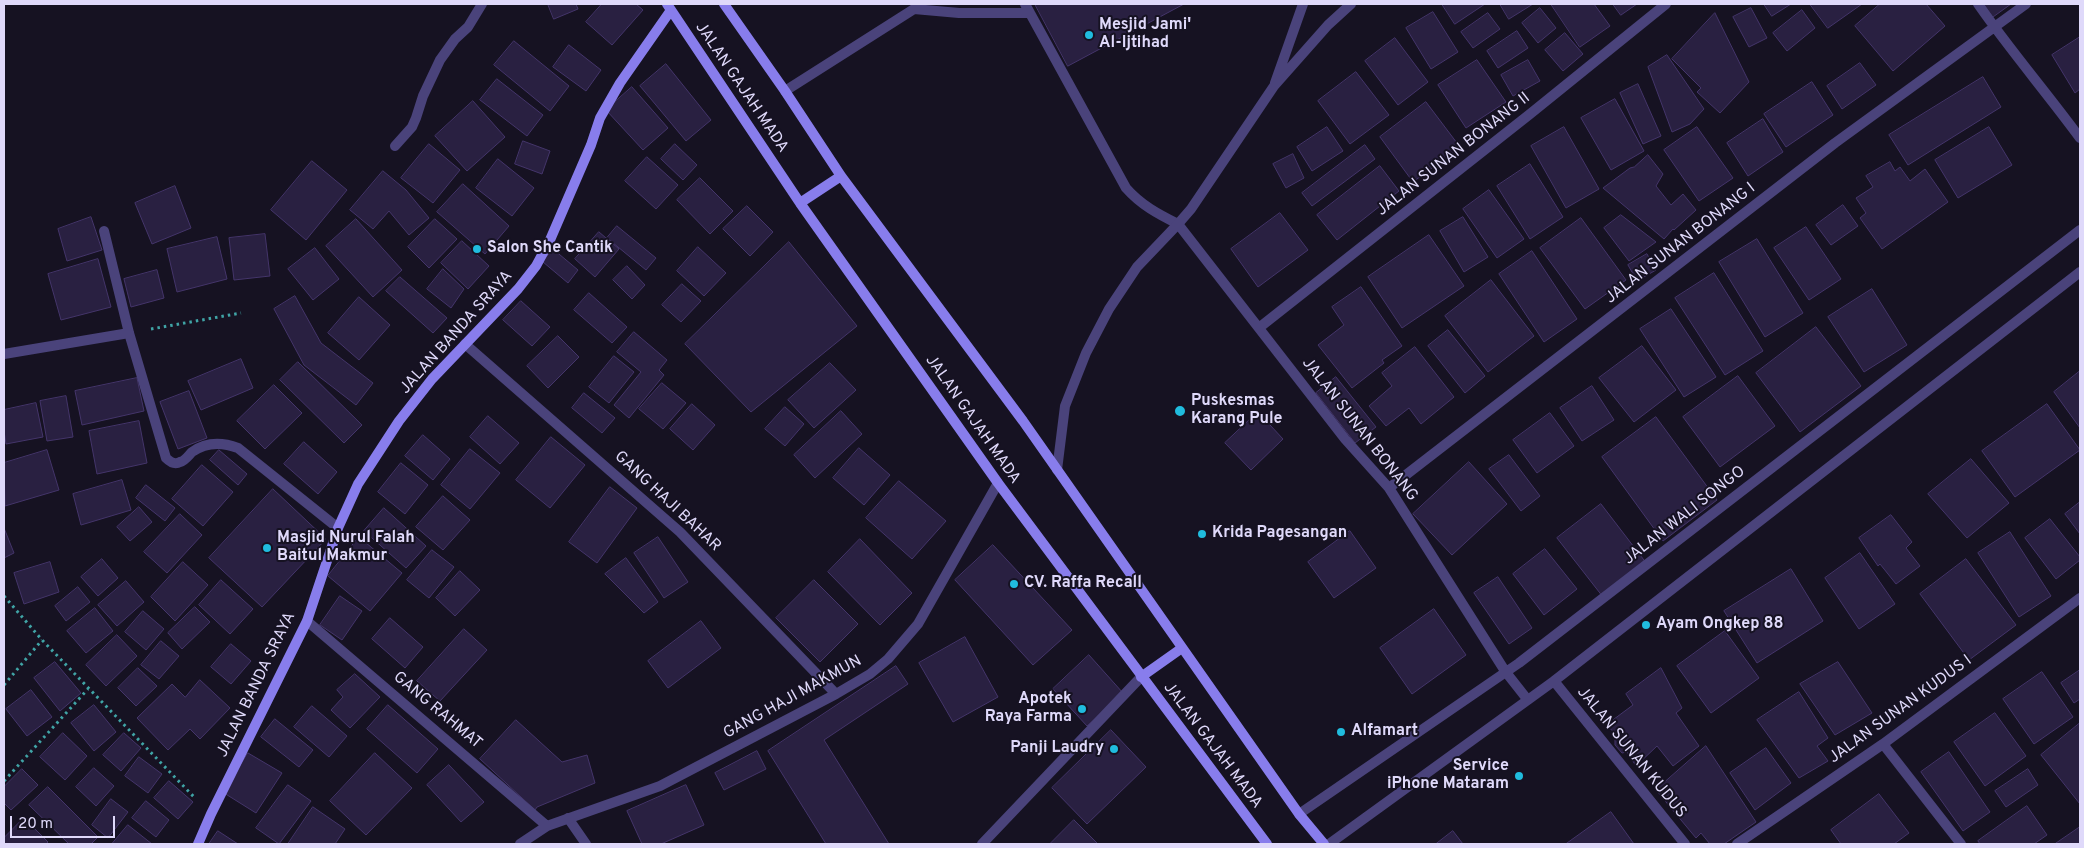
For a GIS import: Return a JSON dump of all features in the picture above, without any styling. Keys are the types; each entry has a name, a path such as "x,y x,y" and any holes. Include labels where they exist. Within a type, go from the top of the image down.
{"main road":[{"name":"JALAN GAJAH MADA","path":"724,4 785,91 841,176 1023,421 1299,814 1324,844"},
{"name":"JALAN GAJAH MADA","path":"669,7 800,203 998,483 1267,844"},
{"name":"JALAN BANDA SRAYA","path":"198,844 306,621 338,528 358,484 399,421 432,379 518,289 536,266 550,240 591,145 600,118 669,7"},
{"path":"800,203 841,176"},
{"path":"1142,678 1182,648"}],"street":[{"path":"395,146 412,127 423,96 440,60 455,39 468,27 482,4"},
{"path":"1025,4 1126,188 1136,200 1178,224"},
{"path":"1274,86 1303,4"},
{"path":"1057,470 1065,406 1086,353 1109,309 1136,267 1191,209 1274,86 1328,26 1351,4"},
{"name":"JALAN SUNAN BONANG II","path":"1260,327 1666,4"},
{"path":"1978,4 2080,138"},
{"name":"JALAN SUNAN BONANG I","path":"1389,488 1835,142 2026,4"},
{"path":"785,91 915,6 958,12 1030,14"},
{"name":"JALAN SUNAN BONANG","path":"1178,224 1260,327 1345,439 1389,488 1505,671 1527,699"},
{"name":"JALAN WALI SONGO","path":"1299,814 1527,657 2080,230"},
{"path":"104,231 128,333 166,458 172,463 180,462 198,449 210,445 238,448 338,528"},
{"path":"1329,844 1554,680 2080,272"},
{"path":"4,354 128,333"},
{"name":"GANG HAJI BAHAR","path":"466,344 680,532 836,694"},
{"name":"GANG HAJI MAKMUN","path":"520,844 547,826 660,786 836,694 870,674 904,642 918,624 998,483"},
{"name":"JALAN SUNAN KUDUS I","path":"1737,844 1883,744 2080,598"},
{"name":"GANG RAHMAT","path":"306,621 547,826"},
{"path":"982,844 1142,678"},
{"name":"JALAN SUNAN KUDUS","path":"1554,680 1685,844"},
{"path":"1883,744 1961,844"},
{"path":"568,818 586,844"}],"path":[{"path":"128,333 241,313"},
{"path":"4,596 88,689 211,814"},
{"path":"4,685 42,640"},
{"path":"4,781 88,689"}],"building":[{"path":"548,4 576,4 578,9 554,19"},
{"path":"602,4 636,4 643,10 612,45 586,22"},
{"name":"Mesjid Jami' Al-Ijtihad","path":"1035,4 1184,4 1068,66"},
{"path":"1442,4 1485,4 1455,24"},
{"path":"1500,4 1533,4 1509,19"},
{"path":"1551,4 1594,4 1610,26 1580,47"},
{"path":"1613,4 1637,4 1621,15"},
{"path":"1764,4 1791,4 1772,16"},
{"path":"1810,4 1862,4 1828,28"},
{"path":"1880,4 1926,4 1945,26 1893,71 1855,26"},
{"path":"1984,4 2011,4 1993,17"},
{"path":"1540,8 1556,28 1538,43 1522,23"},
{"path":"1751,8 1767,38 1749,47 1733,17"},
{"path":"1802,10 1815,28 1787,51 1773,33"},
{"path":"1433,12 1458,52 1431,69 1406,28"},
{"path":"1488,13 1500,29 1473,48 1461,32"},
{"path":"1715,13 1749,82 1720,113 1697,92 1701,88 1672,59"},
{"path":"1517,31 1528,48 1498,68 1487,51"},
{"path":"1565,33 1583,54 1563,71 1545,50"},
{"path":"2080,37 2080,89 2075,93 2052,55"},
{"path":"1395,38 1428,82 1398,105 1365,61"},
{"path":"514,41 569,86 550,111 494,65"},
{"path":"569,45 601,70 586,91 553,67"},
{"path":"1667,55 1704,109 1690,124 1672,132 1648,67"},
{"path":"1477,60 1506,102 1466,128 1438,85"},
{"path":"1528,60 1540,81 1513,96 1501,75"},
{"path":"1860,63 1876,85 1842,109 1827,86"},
{"path":"666,64 711,120 686,141 640,86"},
{"path":"1356,72 1389,115 1350,144 1318,101"},
{"path":"1983,77 2001,107 1908,165 1889,135"},
{"path":"497,79 543,115 527,136 480,100"},
{"path":"1812,82 1833,115 1786,147 1764,114"},
{"path":"1638,84 1661,136 1643,144 1620,93"},
{"path":"632,87 668,128 643,150 606,110"},
{"path":"1615,99 1644,151 1611,170 1581,118"},
{"path":"473,101 505,137 467,171 435,136"},
{"path":"1426,102 1460,147 1413,182 1380,137"},
{"path":"1763,119 1783,152 1748,176 1727,143"},
{"path":"1327,127 1343,151 1312,171 1297,147"},
{"path":"1564,127 1599,189 1566,208 1531,146"},
{"path":"1697,127 1733,178 1699,201 1664,150"},
{"path":"1989,127 2012,165 1958,198 1935,160"},
{"path":"523,141 550,151 542,174 515,164"},
{"path":"429,144 460,170 433,203 401,178"},
{"path":"675,144 697,165 683,180 661,159"},
{"path":"1365,145 1375,159 1312,206 1302,193"},
{"path":"1293,154 1304,178 1286,188 1273,164"},
{"path":"1648,155 1663,174 1656,186 1671,205 1683,194 1696,210 1664,239 1603,188"},
{"path":"647,157 678,185 656,209 625,181"},
{"path":"498,159 534,188 512,216 476,188"},
{"path":"312,161 347,190 306,240 271,210"},
{"path":"1890,162 1895,171 1900,167 1910,181 1925,169 1948,202 1882,249 1860,218 1866,213 1856,198 1873,187 1866,176"},
{"path":"1530,164 1563,217 1530,239 1497,186"},
{"path":"1380,166 1399,191 1337,240 1317,215"},
{"path":"383,171 406,190 429,218 409,235 389,211 373,229 350,210"},
{"path":"700,178 733,211 710,234 677,200"},
{"path":"463,184 509,226 485,254 437,212"},
{"path":"175,186 191,228 152,244 135,203"},
{"path":"1489,190 1524,239 1497,258 1463,209"},
{"path":"1843,205 1858,226 1831,245 1816,225"},
{"path":"747,206 773,232 750,256 723,229"},
{"path":"1280,213 1308,250 1258,287 1231,249"},
{"path":"1621,215 1656,242 1629,261 1604,228"},
{"path":"91,217 102,250 67,261 58,229"},
{"path":"1463,217 1488,257 1464,272 1440,231"},
{"path":"1581,218 1626,280 1585,309 1540,248"},
{"path":"356,219 402,270 373,297 326,246"},
{"path":"435,219 457,239 429,268 408,247"},
{"path":"617,226 656,258 646,270 607,238"},
{"path":"1806,227 1841,279 1809,300 1774,248"},
{"path":"599,232 619,249 595,277 575,259"},
{"path":"265,234 270,276 234,280 229,238"},
{"path":"1429,235 1464,286 1402,328 1368,277"},
{"path":"217,237 227,279 177,292 167,249"},
{"path":"1757,239 1803,313 1765,337 1719,262"},
{"path":"462,241 489,266 468,289 441,263"},
{"path":"789,242 857,326 751,412 685,344"},
{"path":"698,247 726,273 704,296 677,271"},
{"path":"315,248 339,279 313,300 288,269"},
{"path":"553,249 578,270 568,283 543,262"},
{"path":"1532,251 1577,319 1544,342 1499,274"},
{"path":"1647,254 1656,270 1637,281 1628,265"},
{"path":"98,259 111,307 61,320 48,274"},
{"path":"627,266 645,285 632,299 613,280"},
{"path":"443,269 464,289 451,308 427,289"},
{"path":"157,270 164,298 131,307 124,279"},
{"path":"1714,273 1763,351 1725,375 1675,298"},
{"path":"400,277 447,318 433,333 386,291"},
{"path":"1491,280 1534,336 1488,372 1445,316"},
{"path":"682,284 701,301 681,322 662,305"},
{"path":"1361,287 1402,346 1382,360 1384,363 1352,388 1318,345 1344,325 1332,307"},
{"path":"1872,289 1907,345 1864,372 1828,317"},
{"path":"589,293 627,327 612,343 574,310"},
{"path":"295,296 321,343 373,383 356,405 304,365 274,309"},
{"path":"359,297 390,325 359,360 328,333"},
{"path":"521,301 550,327 532,346 503,320"},
{"path":"1671,309 1716,377 1684,397 1640,329"},
{"path":"1816,327 1861,386 1800,432 1756,373"},
{"path":"1448,330 1485,376 1465,393 1428,346"},
{"path":"634,332 667,360 659,370 664,375 629,418 614,405 641,372 617,352"},
{"path":"558,336 579,357 548,388 527,366"},
{"path":"1642,346 1676,390 1634,422 1599,378"},
{"path":"1415,347 1454,397 1421,424 1409,408 1386,426 1369,406 1392,386 1382,373"},
{"path":"614,356 634,372 609,403 589,387"},
{"path":"241,359 253,388 201,410 188,381"},
{"path":"298,362 362,425 344,443 280,380"},
{"path":"830,363 856,390 814,428 788,400"},
{"path":"2080,371 2080,428 2054,392"},
{"path":"1738,376 1775,426 1720,467 1683,417"},
{"path":"1336,377 1376,427 1355,443 1316,393"},
{"path":"137,378 144,411 82,425 75,391"},
{"path":"662,383 686,403 663,429 639,409"},
{"path":"274,385 302,413 265,449 237,421"},
{"path":"1592,386 1614,420 1582,441 1560,408"},
{"path":"189,391 207,438 178,449 160,402"},
{"path":"584,393 615,418 602,433 572,408"},
{"path":"66,396 73,437 47,441 40,401"},
{"path":"36,403 43,437 6,444 4,410"},
{"path":"692,404 715,425 693,450 670,429"},
{"path":"2047,404 2080,450 2015,497 1982,451"},
{"path":"785,407 804,424 785,446 765,429"},
{"path":"841,411 862,434 815,478 794,455"},
{"path":"1258,412 1283,439 1251,470 1225,443"},
{"path":"1550,413 1574,446 1537,473 1513,440"},
{"path":"488,416 519,443 500,464 470,437"},
{"path":"1656,417 1717,500 1663,541 1602,457"},
{"path":"139,421 147,463 97,474 89,431"},
{"path":"423,435 450,459 433,480 405,456"},
{"path":"551,437 585,465 550,508 516,480"},
{"path":"304,442 337,472 318,494 284,464"},
{"path":"859,448 890,475 864,505 833,478"},
{"path":"470,449 500,473 470,509 441,485"},
{"path":"47,450 59,490 5,506 4,463"},
{"path":"219,450 247,474 238,485 210,460"},
{"path":"1509,455 1540,496 1521,511 1489,469"},
{"path":"1971,459 2009,503 1967,538 1928,494"},
{"path":"1469,462 1507,504 1452,555 1413,514"},
{"path":"401,463 428,485 405,514 378,492"},
{"path":"202,465 233,492 203,526 172,499"},
{"path":"122,480 131,510 81,525 73,494"},
{"path":"899,481 946,521 912,559 866,518"},
{"path":"146,485 175,508 165,521 136,498"},
{"path":"610,487 637,508 597,563 569,542"},
{"name":"Masjid Nurul Falah Baitul Makmur","path":"273,489 326,539 262,607 209,558"},
{"path":"443,496 470,520 443,550 416,527"},
{"path":"2080,502 2080,534 2065,514"},
{"path":"1601,504 1647,564 1603,597 1557,538"},
{"path":"139,507 152,522 130,541 117,527"},
{"path":"384,508 426,546 406,568 364,531"},
{"path":"180,514 202,535 167,573 144,552"},
{"path":"1891,515 1912,542 1906,548 1920,566 1896,584 1880,564 1878,566 1859,538"},
{"path":"2050,519 2080,557 2080,560 2056,579 2025,538"},
{"path":"4,528 14,553 4,558"},
{"path":"1350,531 1376,568 1334,598 1308,562"},
{"path":"2010,532 2051,596 2019,617 1978,553"},
{"path":"359,537 402,573 370,611 328,576"},
{"path":"658,537 688,582 664,598 634,553"},
{"path":"860,539 912,593 880,625 828,572"},
{"path":"993,545 1072,630 1033,665 955,580"},
{"path":"1545,549 1577,589 1544,615 1513,574"},
{"path":"432,550 454,567 429,598 407,580"},
{"path":"1860,553 1895,604 1859,629 1825,578"},
{"path":"626,558 658,602 644,613 605,574"},
{"path":"102,559 118,578 98,596 81,577"},
{"path":"1966,559 2016,625 1969,660 1920,594"},
{"path":"50,562 59,592 24,604 14,573"},
{"path":"183,562 208,585 175,621 151,597"},
{"path":"1791,569 1823,621 1757,663 1724,611"},
{"path":"460,571 480,590 455,616 436,598"},
{"path":"1498,577 1532,628 1509,644 1474,593"},
{"path":"221,580 253,609 230,634 199,605"},
{"path":"814,580 858,624 820,662 776,618"},
{"path":"126,581 144,602 117,626 98,605"},
{"path":"78,587 90,602 66,621 55,606"},
{"path":"340,596 362,611 342,640 320,625"},
{"path":"195,607 210,622 182,649 168,633"},
{"path":"95,608 113,631 86,653 67,631"},
{"path":"1434,609 1466,655 1412,694 1380,648"},
{"path":"143,611 164,629 146,650 125,632"},
{"path":"390,618 423,647 405,668 372,639"},
{"path":"701,621 721,648 668,688 648,661"},
{"path":"464,629 487,650 440,701 417,681"},
{"path":"1725,631 1759,678 1711,713 1677,666"},
{"path":"117,635 137,656 106,686 86,665"},
{"path":"965,637 998,697 953,722 919,663"},
{"path":"161,641 179,656 159,679 141,665"},
{"path":"231,644 251,661 231,684 211,667"},
{"path":"1089,655 1123,693 1087,726 1053,689"},
{"path":"55,662 81,693 60,711 34,678"},
{"path":"1838,662 1872,713 1835,735 1800,684"},
{"path":"896,666 908,684 824,740 889,844 826,844 768,751"},
{"path":"138,668 157,686 136,706 118,688"},
{"path":"1661,668 1682,708 1676,713 1699,746 1673,766 1657,746 1636,766 1627,752 1622,753 1615,745 1615,733 1606,725 1633,705 1626,694"},
{"path":"2080,670 2080,699 2074,703 2061,683"},
{"path":"2042,672 2073,717 2034,744 2003,699"},
{"path":"355,674 380,697 350,728 331,710 343,697 337,690"},
{"path":"200,680 230,708 200,739 190,729 168,750 137,718 172,684 185,697"},
{"path":"31,690 52,717 27,736 6,709"},
{"path":"1799,692 1828,738 1817,746 1828,761 1799,778 1757,720"},
{"path":"94,705 116,732 94,751 71,723"},
{"path":"388,705 438,749 417,773 367,729"},
{"path":"312,706 347,736 329,757 294,727"},
{"path":"1995,713 2026,756 1985,786 1954,742"},
{"path":"275,719 313,750 299,767 261,737"},
{"path":"516,720 562,762 587,755 595,783 537,807 535,810 480,759"},
{"path":"2080,723 2080,804 2041,755"},
{"path":"1111,730 1146,767 1087,824 1052,788"},
{"path":"63,733 87,756 65,780 40,757"},
{"path":"124,733 141,748 121,771 103,755"},
{"path":"1706,746 1756,822 1724,844 1710,844 1701,833 1696,838 1656,790"},
{"path":"1766,748 1791,783 1755,810 1730,773"},
{"path":"757,751 766,769 724,790 715,773"},
{"path":"1949,752 1990,812 1963,831 1921,772"},
{"path":"248,753 282,773 256,813 224,793"},
{"path":"375,753 412,788 366,835 330,801"},
{"path":"139,757 162,774 148,793 125,776"},
{"path":"449,765 484,802 461,822 427,785"},
{"path":"94,768 114,786 96,806 76,787"},
{"path":"22,769 38,785 11,810 4,803 4,787"},
{"path":"2028,769 2038,785 2006,807 1995,791"},
{"path":"169,781 193,802 178,819 154,798"},
{"path":"288,785 311,801 279,844 256,828"},
{"path":"686,785 704,825 661,844 642,844 627,811"},
{"path":"48,787 98,837 91,844 69,844 29,805"},
{"path":"1879,794 1909,833 1894,844 1841,844 1831,830"},
{"path":"111,799 128,812 108,838 92,825"},
{"path":"146,801 169,820 156,837 132,818"},
{"path":"2027,806 2047,835 2034,844 1980,844 1978,841"},
{"path":"313,807 345,829 335,844 288,844"},
{"path":"1611,812 1634,844 1566,844"},
{"path":"24,818 48,842 46,844 4,844 4,838"},
{"path":"1074,820 1098,844 1050,844"},
{"path":"128,825 152,844 112,844"},
{"path":"2080,827 2080,844 2055,844"},
{"path":"218,831 238,844 209,844"},
{"path":"1453,831 1463,844 1436,844"}],"place":[{"name":"Mesjid Jami' Al-Ijtihad","path":"1089,35"},
{"name":"Salon She Cantik","path":"477,249"},
{"name":"Puskesmas Karang Pule","path":"1180,411"},
{"name":"Krida Pagesangan","path":"1202,534"},
{"name":"Masjid Nurul Falah Baitul Makmur","path":"267,548"},
{"name":"CV. Raffa Recall","path":"1014,584"},
{"name":"Ayam Ongkep 88","path":"1646,625"},
{"name":"Apotek Raya Farma","path":"1082,709"},
{"name":"Alfamart","path":"1341,732"},
{"name":"Panji Laudry","path":"1114,749"},
{"name":"Service iPhone Mataram","path":"1519,776"}]}
